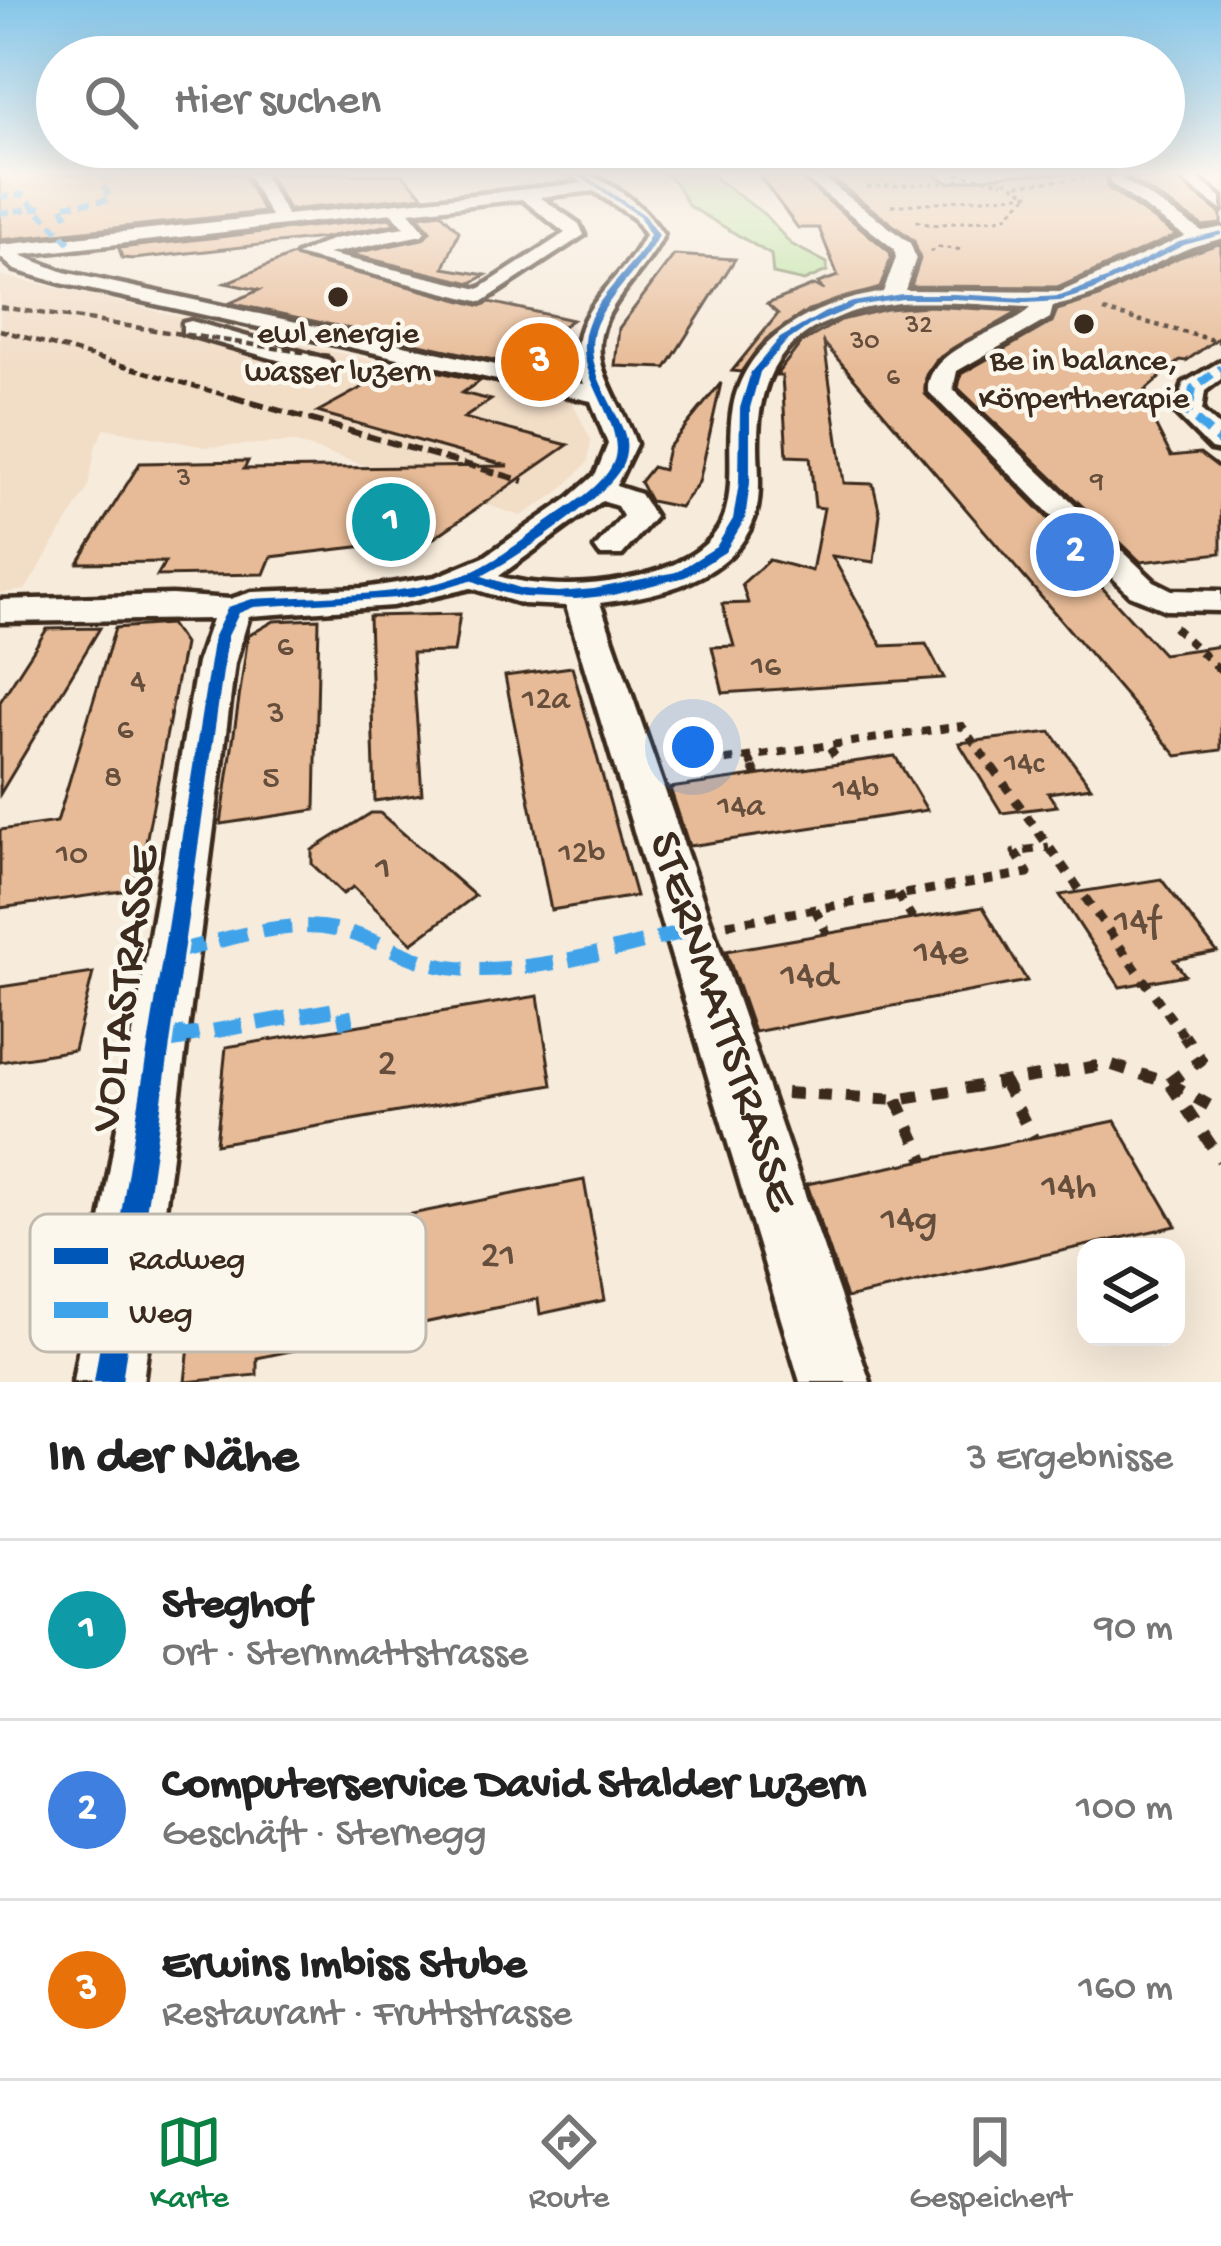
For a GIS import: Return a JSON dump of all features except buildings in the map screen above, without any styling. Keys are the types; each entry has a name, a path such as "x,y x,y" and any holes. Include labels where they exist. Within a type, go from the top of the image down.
{"street":[{"path":"2,251 111,238"},
{"path":"392,238 340,243 307,255 482,296 570,238"},
{"path":"0,611 172,606 233,610 252,603 413,593 472,576 535,538 598,490 618,464 622,444 589,361 589,328 652,238"},
{"path":"892,238 903,247 906,258 893,294"},
{"path":"472,576 510,593 580,595 680,576 718,552 741,520 747,406 763,359 826,313 893,294 1037,301 1076,295 1201,238"},
{"path":"2,251 22,266 61,277 599,395"},
{"path":"0,279 320,365"},
{"path":"1037,301 1044,308 1042,314 948,366 940,379 941,391 1142,588 1166,600 1221,601"},
{"path":"1221,368 1193,388 1188,413 1221,443"},
{"path":"598,490 629,500 639,517 611,548"},
{"name":"STERNMATTSTRASSE","path":"580,595 835,1382"},
{"name":"VOLTASTRASSE","path":"133,1214 216,663 233,610"},
{"name":"VOLTASTRASSE","path":"108,1382 113,1352"}],"path":[{"path":"1089,307 1213,340"},
{"path":"1160,614 1221,671"},
{"path":"640,772 962,726 1201,1060 1169,1083"},
{"path":"830,748 840,764"},
{"path":"749,758 757,776"},
{"path":"690,930 1028,873 1015,852 1049,847"},
{"path":"898,894 913,919"},
{"path":"815,909 826,934"},
{"path":"743,1090 897,1100 1109,1064 1169,1083 1221,1112"},
{"path":"1004,1082 1033,1138"},
{"path":"1169,1083 1221,1160"},
{"path":"897,1100 924,1160"}],"shaded area":[{"path":"0,275 409,369 417,364 571,400 591,440 588,462 560,491 521,516 293,442 206,447 105,428 96,445 88,488 25,590 0,593"}],"green space":[{"path":"743,238 786,238 827,263 827,271 804,281 773,274 771,255"}],"railway":[{"path":"0,307 329,356"},
{"path":"0,330 242,400"},
{"path":"232,397 524,481"}],"marked path":[{"path":"66,238 70,243"},
{"path":"1221,368 1193,388 1188,413 1221,443"},
{"path":"174,952 256,932 318,927 350,933 434,966 494,969 562,960 690,930"},
{"path":"161,1040 343,1008 347,1027"}],"cycle path":[{"path":"133,1214 221,636 233,610 252,603 413,593 472,576 501,561 598,490 618,464 622,444 591,368 588,338 602,306 652,238"},
{"path":"472,576 523,593 558,596 613,591 681,575 720,550 739,519 745,408 756,372 783,340 806,324 853,304 902,296 1060,298 1091,289 1196,238"},
{"path":"108,1382 113,1352"}],"place":[{"name":"ewl energie wasser luzern","path":"338,297"},
{"name":"Be in balance, Körpertherapie","path":"1084,324"},
{"name":"Erwins Imbiss Stube","path":"540,362"},
{"name":"Steghof","path":"391,522"},
{"name":"Computerservice David Stalder Luzern","path":"1075,552"}]}
